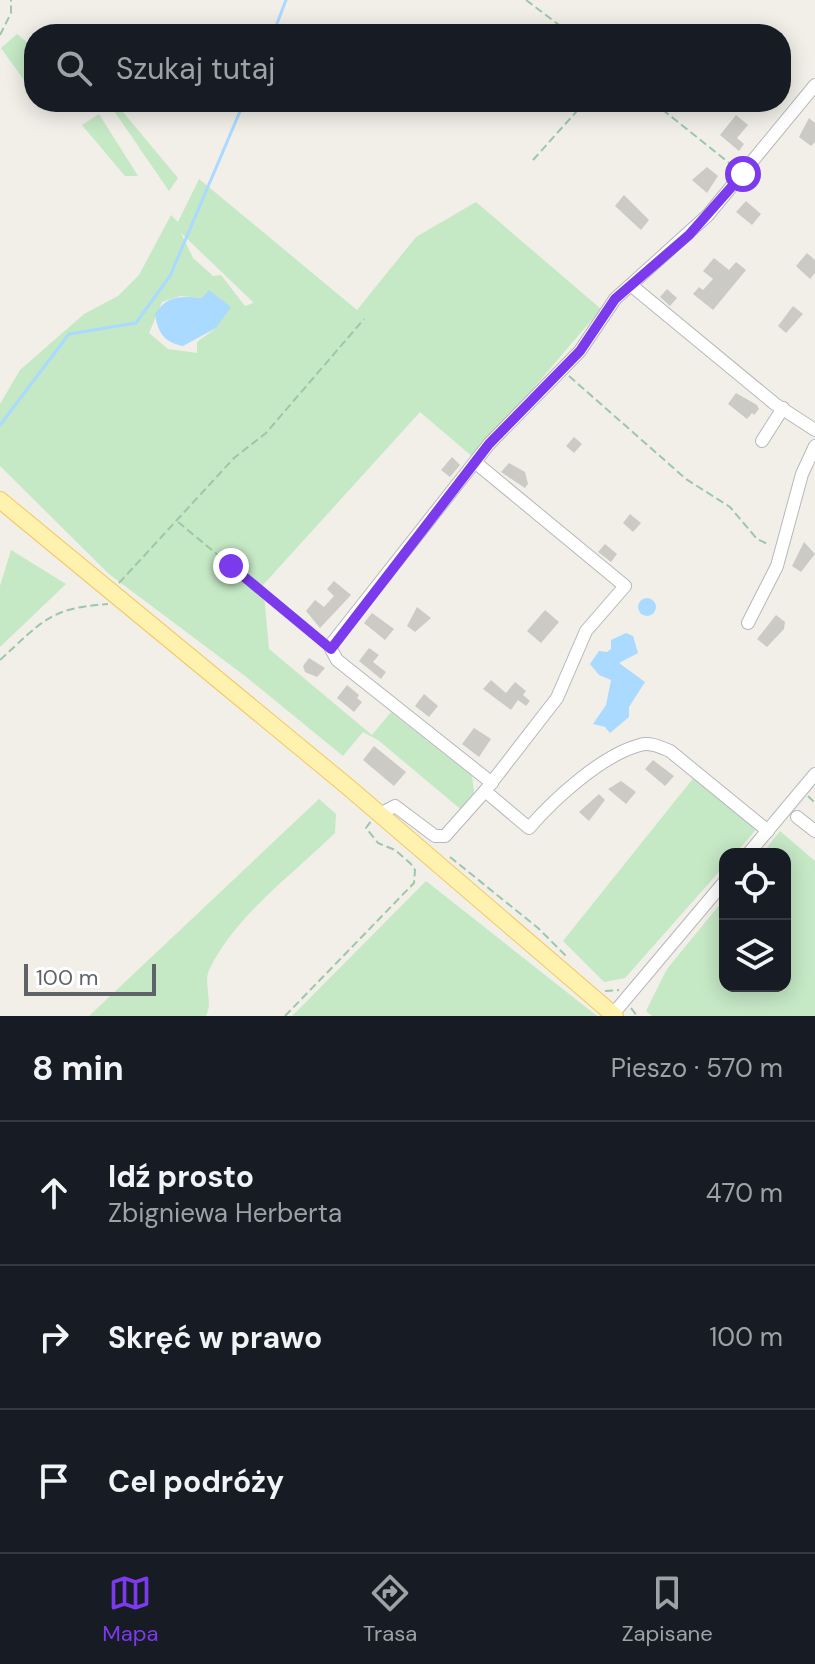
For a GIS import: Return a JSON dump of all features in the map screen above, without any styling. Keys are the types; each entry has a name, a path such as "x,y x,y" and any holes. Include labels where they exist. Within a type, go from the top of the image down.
{"main road":[{"path":"0,500 619,1014"}],"street":[{"path":"768,831 670,751 650,744 638,745 576,780 529,828 488,787 337,660 331,649 489,444 563,370 615,299 689,235 810,101 815,85"},
{"path":"632,286 783,408 815,430"},
{"path":"762,441 783,408"},
{"path":"748,623 769,587 784,546 802,474 815,446"},
{"path":"378,815 395,806 435,836 445,836 488,787 557,698 586,631 625,586 476,463"},
{"path":"753,848 815,774"},
{"path":"797,817 815,831"},
{"path":"619,1014 719,889"}],"path":[{"path":"0,35 11,13 11,0"},
{"path":"526,0 558,24"},
{"path":"533,160 576,112"},
{"path":"666,112 743,174"},
{"path":"0,660 57,611 87,604 106,604 234,458 266,433 364,319"},
{"path":"563,370 686,479 739,514 757,539 766,544 784,546"},
{"path":"177,521 331,649"},
{"path":"808,796 815,803"},
{"path":"285,1016 414,883 415,870 411,864 371,837 366,828 378,815"}],"green space":[{"path":"17,34 24,40 24,80 1,48"},
{"path":"115,112 123,112 178,178 169,191"},
{"path":"99,114 138,176 125,176 82,125"},
{"path":"199,179 357,310 416,237 476,202 601,309 474,458 420,412 263,585 269,649 372,735 391,712 472,776 474,792 464,812 378,740 363,732 343,756 245,676 109,574 0,466 0,404 20,370 84,314 118,296 139,275 171,215 178,222","holes":["181,233 253,302 253,303 245,306 221,275 213,276 193,258","180,296 202,298 216,328 197,342 197,353 168,349 149,333 162,302"]},
{"path":"11,550 66,584 0,647 0,586"},
{"path":"695,776 759,826 740,848 719,848 719,872 625,978 604,982 563,941"},
{"path":"319,799 336,814 335,833 266,896 221,948 208,974 209,1004 206,1016 89,1016"},
{"path":"780,831 815,861 815,1016 652,1016 646,1011 667,969 719,905 719,992 791,992 791,848 767,848"},
{"path":"426,881 597,1016 292,1016"}],"water":[{"path":"209,290 231,307 216,328 183,346 167,339 160,331 155,314 164,303 175,298 202,298"},
{"path":"647,598 656,607 647,616 638,607"},
{"path":"626,633 633,636 638,653 619,663 645,682 629,707 629,717 610,733 605,727 593,724 606,705 611,680 599,675 590,664 599,651 611,649 611,640"}],"building":[{"path":"736,115 748,125 737,138 744,144 739,151 720,135"},
{"path":"809,118 815,123 815,142 811,146 799,137"},
{"path":"707,167 718,176 707,193 692,180"},
{"path":"624,195 649,220 641,230 615,206"},
{"path":"746,201 761,214 752,225 736,212"},
{"path":"807,253 815,260 815,273 810,279 796,266"},
{"path":"714,258 729,270 736,262 746,270 713,310 693,294 699,287 703,290 713,279 703,271"},
{"path":"667,289 677,298 670,306 660,297"},
{"path":"793,306 803,314 786,333 778,326"},
{"path":"736,393 757,405 759,409 754,415 752,413 747,419 728,404"},
{"path":"574,437 582,444 574,453 566,446"},
{"path":"452,457 460,465 450,477 441,470"},
{"path":"509,463 525,472 528,484 525,488 501,472"},
{"path":"630,514 641,523 633,532 623,523"},
{"path":"804,542 815,554 801,572 792,566"},
{"path":"605,544 617,554 611,562 598,552"},
{"path":"334,581 351,595 320,628 306,611 315,600 324,607 334,596 327,589"},
{"path":"417,607 431,618 415,632 407,626"},
{"path":"545,610 559,622 541,643 527,631"},
{"path":"372,613 394,629 385,640 364,623"},
{"path":"776,615 785,622 784,629 767,647 757,639"},
{"path":"369,648 379,655 373,662 386,672 381,679 359,661"},
{"path":"309,658 325,668 317,677 305,672 303,666"},
{"path":"491,680 506,693 515,682 526,691 523,695 530,701 526,706 518,700 511,710 483,689"},
{"path":"347,685 362,702 354,712 337,698"},
{"path":"424,694 438,706 429,717 415,706"},
{"path":"474,728 491,739 479,757 462,744"},
{"path":"374,746 406,772 394,786 363,760"},
{"path":"653,760 674,776 665,786 645,769"},
{"path":"621,781 636,792 626,804 608,789"},
{"path":"599,794 605,800 589,821 579,812"}],"waterway":[{"path":"277,24 286,0"},
{"path":"0,425 69,334 136,323 170,276 240,112"}],"route":[{"path":"231,566 331,649 333,642 489,444 580,351 615,299 689,235 743,174"}]}
